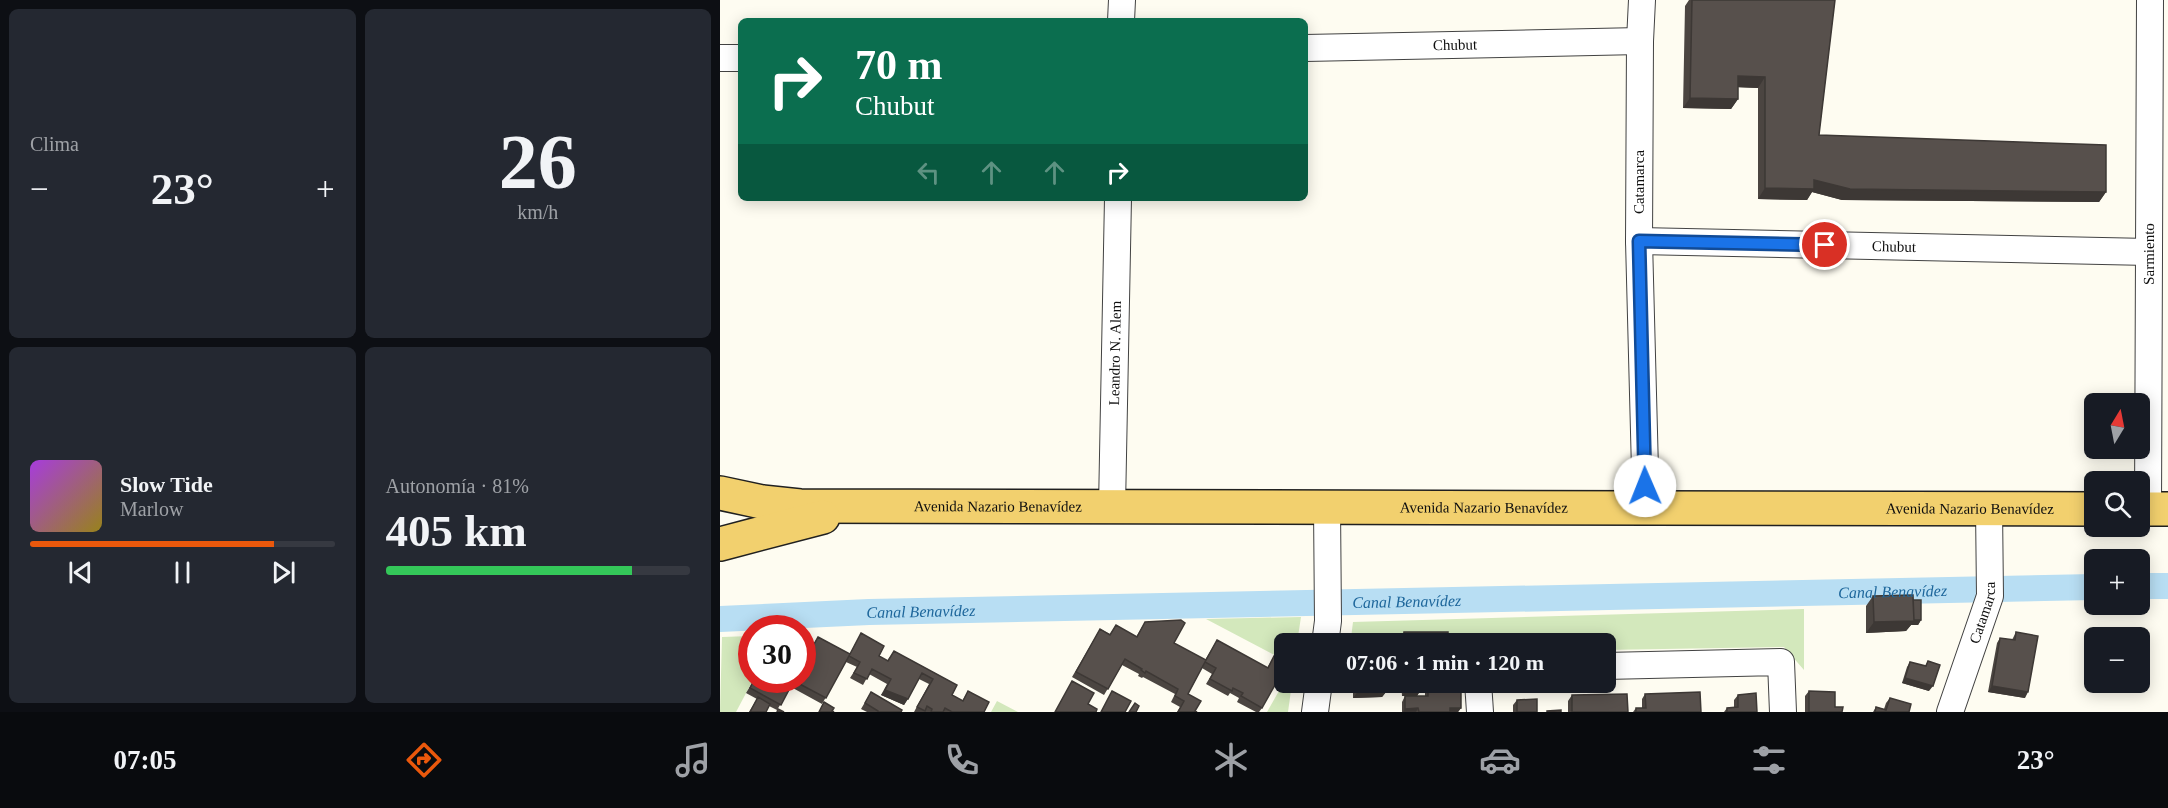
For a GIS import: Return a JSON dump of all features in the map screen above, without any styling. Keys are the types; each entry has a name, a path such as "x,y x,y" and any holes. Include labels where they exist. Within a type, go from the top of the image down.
{"main road":[{"name":"Avenida Nazario Benavídez","path":"720,493 778,504 873,506 2084,508"},
{"name":"Avenida Nazario Benavídez","path":"720,544 789,525 873,506"}],"street":[{"path":"1121,18 1122,0"},
{"name":"Catamarca","path":"1642,0 1639,241 1646,508"},
{"name":"Sarmiento","path":"2150,0 2158,51 2149,252 2152,509"},
{"name":"Chubut","path":"1308,48 1640,42"},
{"path":"720,58 738,58"},
{"name":"Leandro N. Alem","path":"1112,507 1118,201"},
{"name":"Chubut","path":"1639,241 2149,252"},
{"path":"1326,633 1328,603 1327,507"},
{"name":"Catamarca","path":"1950,712 1990,585 1989,508"},
{"path":"1616,666 1781,662 1783,712"},
{"path":"1315,712 1318,693"},
{"path":"1478,693 1479,712"}],"green space":[{"path":"1804,609 1804,670 1784,647 1616,650 1616,633 1352,633 1353,622"},
{"path":"1301,617 1299,633 1274,633 1274,655 1206,619"},
{"path":"738,636 738,693 746,693 736,712 720,712 722,637"},
{"path":"1278,693 1291,693 1288,712 1267,712"},
{"path":"997,701 1018,712 991,712"}],"building":[{"path":"1692,0 1835,0 1819,135 2106,145 2106,192 1850,189 1814,180 1814,189 1765,188 1765,77 1738,76 1738,99 1690,98"},
{"path":"1913,595 1914,621 1874,622 1873,596"},
{"path":"1913,600 1921,600 1921,620 1914,620"},
{"path":"1181,620 1185,623 1174,643 1206,660 1188,694 1201,701 1195,711 1197,712 1178,712 1184,701 1175,696 1178,689 1146,671 1145,673 1125,659 1108,689 1076,672 1100,629 1110,635 1116,625 1137,637 1145,622"},
{"path":"1404,632 1448,632 1448,633"},
{"path":"2016,632 2038,636 2028,692 1992,686 2000,638 2015,640"},
{"path":"861,633 884,646 879,656 888,661 894,651 957,685 952,695 963,701 968,691 989,702 984,712 952,712 945,708 943,712 931,712 932,709 927,706 925,711 917,707 933,679 922,673 908,699 885,690 891,679 872,669 867,679 854,673 860,662 849,656"},
{"path":"818,637 850,654 826,698 816,693 816,641"},
{"path":"1217,640 1268,668 1274,656 1274,687 1262,708 1241,696 1243,693 1233,688 1232,691 1210,679 1216,668 1205,662"},
{"path":"1928,661 1940,665 1933,686 1905,678 1910,662 1926,666"},
{"path":"1072,681 1094,693 1088,704 1097,709 1096,712 1055,712"},
{"path":"1112,691 1131,701 1125,712 1101,712"},
{"path":"1809,691 1835,692 1835,707 1843,707 1842,712 1809,712"},
{"path":"871,692 902,710 901,712 878,712 865,703"},
{"path":"1700,692 1701,712 1636,712 1636,708 1646,708 1645,694"},
{"path":"759,693 787,693 781,705"},
{"path":"1428,693 1461,693 1461,708 1450,708 1450,712 1419,712 1418,708 1405,709 1405,696 1428,696"},
{"path":"1756,693 1757,712 1727,712 1727,708 1738,707 1738,695"},
{"path":"1627,694 1628,712 1572,712 1572,695"},
{"path":"758,697 770,704 766,712 750,712"},
{"path":"1890,698 1911,704 1909,712 1875,712 1876,707 1886,710"},
{"path":"1537,699 1537,712 1517,712 1517,700"},
{"path":"824,702 834,708 832,711 834,712 819,712"},
{"path":"1135,703 1139,706 1136,712 1129,712"}],"waterway":[{"name":"Canal Benavídez","path":"2150,586 2168,586"},
{"name":"Canal Benavídez","path":"720,619 869,612 2084,587"}],"route":[{"path":"1645,486 1639,241 1825,245"}]}
